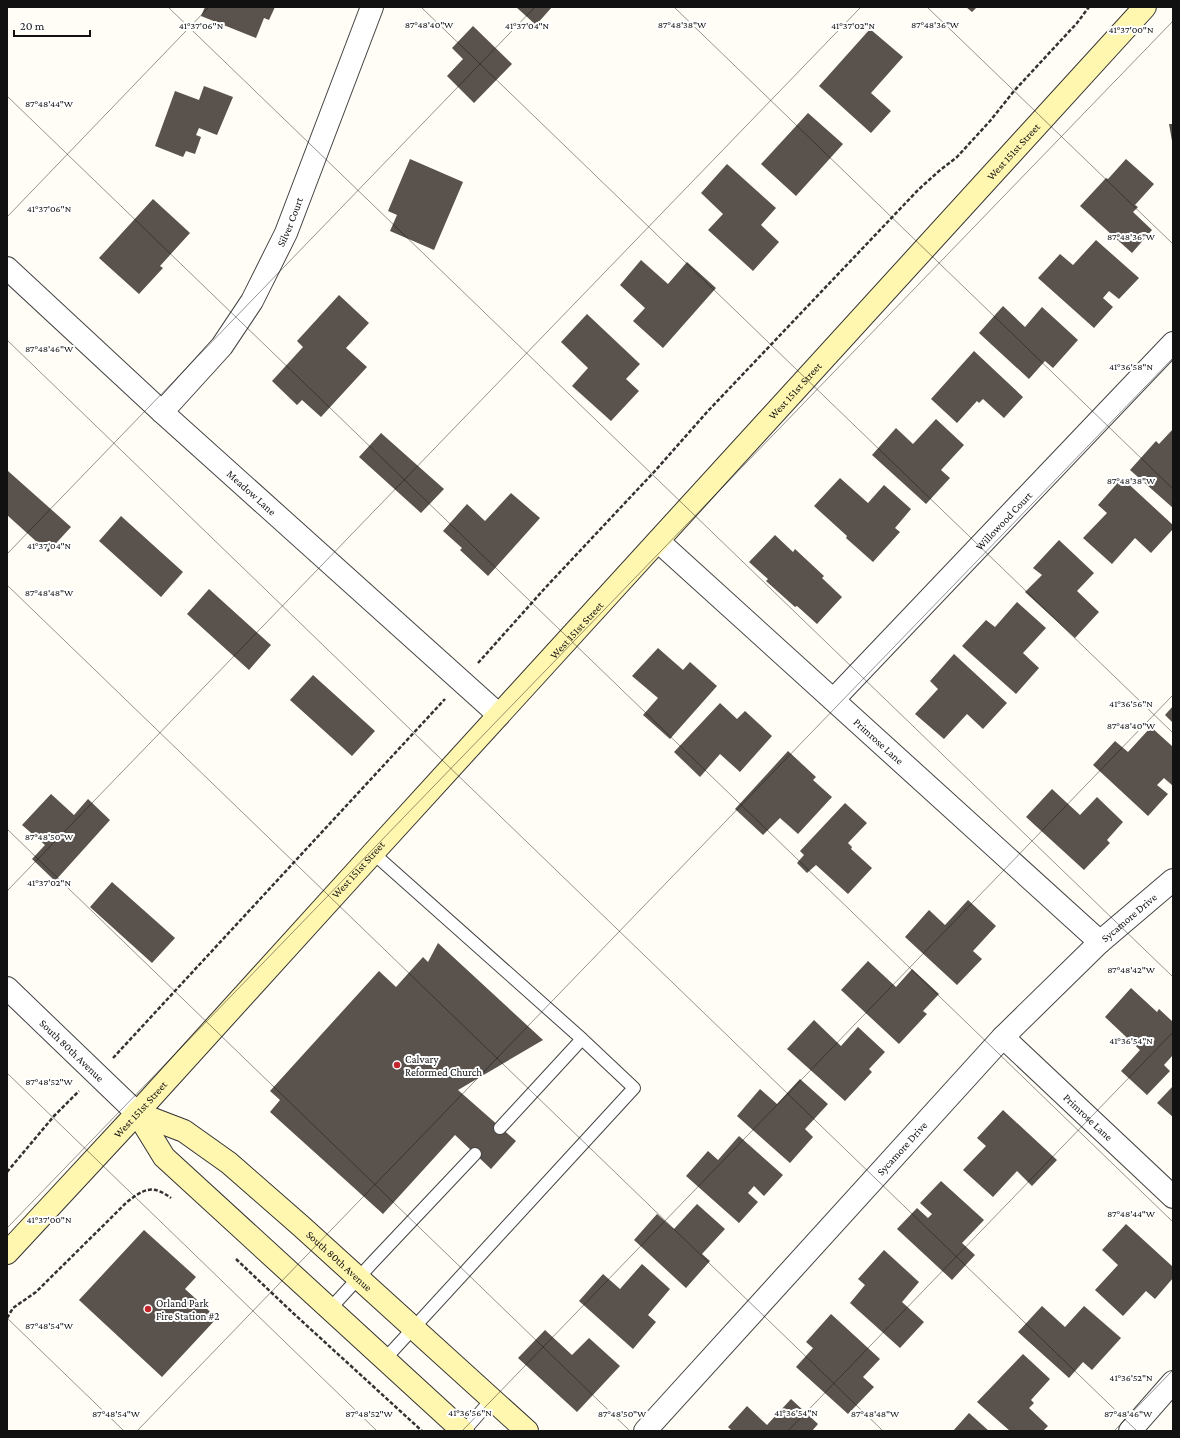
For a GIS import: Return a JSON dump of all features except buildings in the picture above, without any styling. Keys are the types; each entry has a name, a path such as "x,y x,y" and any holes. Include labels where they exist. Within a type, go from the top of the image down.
{"street":[{"name":"Silver Court","path":"162,412 222,346 252,301 286,233 372,7"},
{"name":"West 151st Street","path":"7,1253 137,1113 1145,7"},
{"name":"Meadow Lane","path":"7,268 162,412 499,715"},
{"name":"Willowood Court","path":"834,699 1173,343"},
{"name":"Primrose Lane","path":"658,541 834,699 1100,942"},
{"name":"Sycamore Drive","path":"645,1431 1003,1037 1100,942 1173,880"},
{"name":"South 80th Avenue","path":"7,988 137,1113 164,1157 464,1431"},
{"name":"Primrose Lane","path":"1003,1037 1173,1197"},
{"name":"South 80th Avenue","path":"137,1113 184,1131 229,1163 527,1431"},
{"path":"1130,1431 1173,1382"}],"lane":[{"path":"373,853 582,1039 634,1088 385,1359"},
{"path":"500,1128 582,1039"},
{"path":"330,1309 372,1262 475,1154"},
{"path":"464,1431 492,1399"}],"path":[{"path":"125,1046 462,681 546,587 654,472 713,406 918,190 962,152 1014,91 1090,7"},
{"path":"7,1172 33,1140 66,1104"},
{"path":"7,1318 13,1308 36,1292 127,1202 140,1193 150,1189 158,1191 172,1200"},
{"path":"232,1255 422,1431"}],"place":[{"name":"Calvary Reformed Church","path":"397,1065"},
{"name":"Orland Park Fire Station #2","path":"148,1309"}]}
